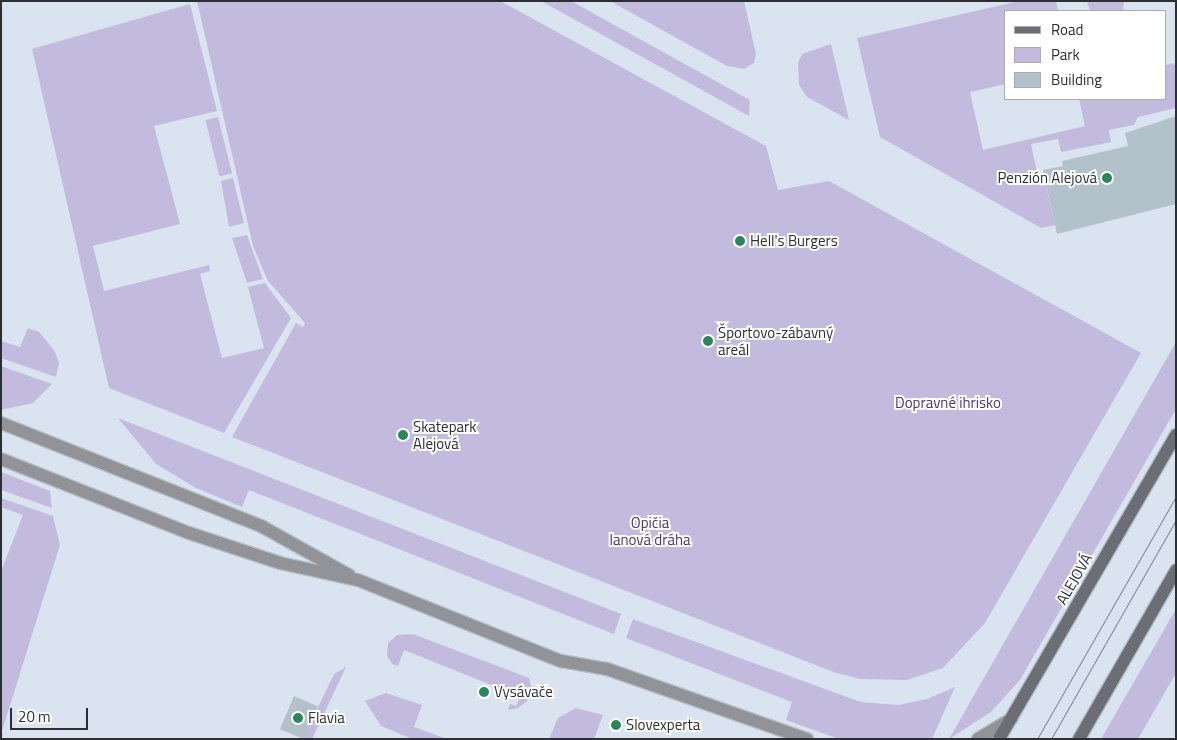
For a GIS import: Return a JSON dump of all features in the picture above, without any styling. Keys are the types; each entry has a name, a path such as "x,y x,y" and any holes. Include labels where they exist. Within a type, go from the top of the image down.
{"street":[{"path":"1,422 260,526 358,580 561,661 607,668 807,739"},
{"name":"ALEJOVÁ","path":"999,739 1176,435"},
{"path":"1,459 249,553 358,580"},
{"path":"1079,739 1176,570"},
{"path":"978,739 1011,719"}],"green space":[{"name":"Športovo-zábavný areál","path":"197,1 500,1 766,146 778,190 829,181 1141,353 985,623 943,668 907,680 861,679 836,673 232,437 296,323 303,327 305,323 268,281 253,246"},
{"path":"541,1 571,1 750,100 749,116"},
{"path":"610,1 744,1 756,54 754,63 744,69 727,66"},
{"path":"1019,1 1056,1 1058,10 1004,10 1004,84 970,92 983,150 1085,126 1079,100 1167,100 1167,65 1174,63 1176,70 1176,108 1138,117 1134,125 1109,130 1111,142 1061,152 1058,139 1031,144 1040,186 1046,185 1055,225 1041,228 880,137 857,38"},
{"path":"1087,1 1124,1 1123,10 1090,10"},
{"path":"190,4 217,111 154,126 180,224 93,246 104,291 209,265 210,271 200,274 222,358 264,348 248,287 265,283 291,318 224,433 109,388 32,49"},
{"path":"831,44 849,120 807,97 799,85 798,63 802,54"},
{"path":"218,117 232,173 219,176 205,120"},
{"path":"233,178 244,223 229,227 221,181"},
{"path":"247,235 263,279 247,283 232,238"},
{"path":"28,328 39,332 54,350 59,362 56,377 1,358 1,341 20,347"},
{"path":"1176,342 1176,409 1020,680 991,712 949,739"},
{"path":"1,366 52,384 33,403 1,410"},
{"path":"118,418 621,614 614,634 249,490 242,507 196,488 156,464"},
{"path":"1,472 50,491 52,508 1,490"},
{"path":"1,498 53,516 60,545 2,731 1,571 23,515 1,507"},
{"path":"1176,609 1176,673 1138,739 1101,739"},
{"path":"633,619 861,702 898,705 927,699 955,687 932,739 839,739 786,720 792,702 626,638"},
{"path":"413,634 529,678 532,690 527,701 518,708 508,710 510,704 516,706 519,699 514,694 404,650 398,666 392,664 387,656 388,643 397,635"},
{"path":"346,667 312,739 303,739 334,674"},
{"path":"386,693 422,705 414,727 447,739 412,739 381,726 365,701"},
{"path":"576,708 603,715 594,739 549,739 558,718"}],"building":[{"name":"Penzión Alejová","path":"1176,116 1176,204 1057,234 1043,170 1063,166 1062,161 1128,146 1125,133"},
{"name":"Flavia","path":"294,696 318,706 304,739 280,729"}],"tram line":[{"path":"1037,739 1176,496"},
{"path":"1051,739 1176,520"}],"place":[{"name":"Penzión Alejová","path":"1107,178"},
{"name":"Hell's Burgers","path":"740,241"},
{"name":"Športovo-zábavný areál","path":"708,341"},
{"name":"Skatepark Alejová","path":"403,435"},
{"name":"Vysávače","path":"484,692"},
{"name":"Flavia","path":"298,718"},
{"name":"Slovexperta","path":"616,725"}],"park label":[{"name":"Dopravné ihrisko","path":"948,403"},
{"name":"Opičia lanová dráha","path":"650,530"}]}
